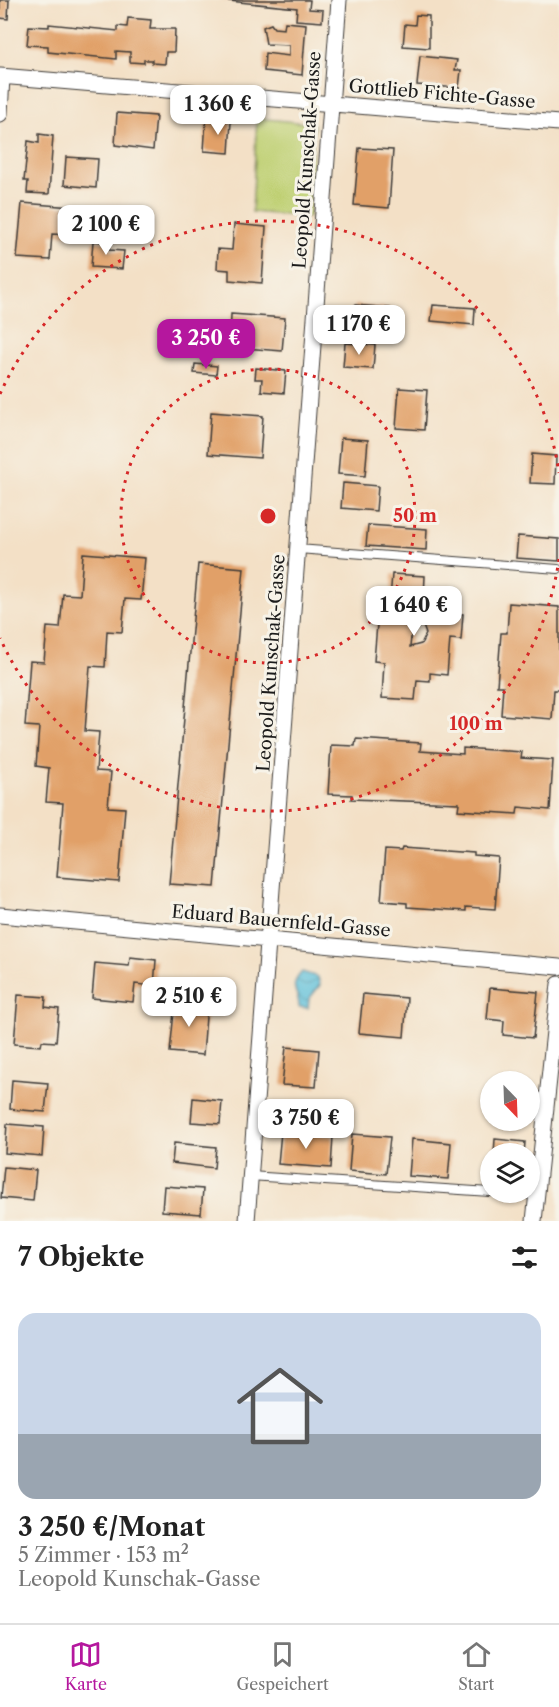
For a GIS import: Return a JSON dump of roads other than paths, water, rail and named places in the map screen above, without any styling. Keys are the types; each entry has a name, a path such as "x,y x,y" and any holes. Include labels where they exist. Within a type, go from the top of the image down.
{"street":[{"name":"Leopold Kunschak-Gasse","path":"247,1221 339,0"},
{"name":"Gottlieb Fichte-Gasse","path":"1,77 559,123"},
{"path":"0,114 1,77"},
{"name":"Eduard Bauernfeld-Gasse","path":"0,915 559,967"},
{"path":"540,1166 559,984"},
{"path":"534,1221 536,1203"}],"lane":[{"path":"298,549 558,569"},
{"path":"250,1176 480,1191"}],"water":[{"path":"302,972 318,977 320,985 309,999 308,1008 299,1007 294,986"}]}
